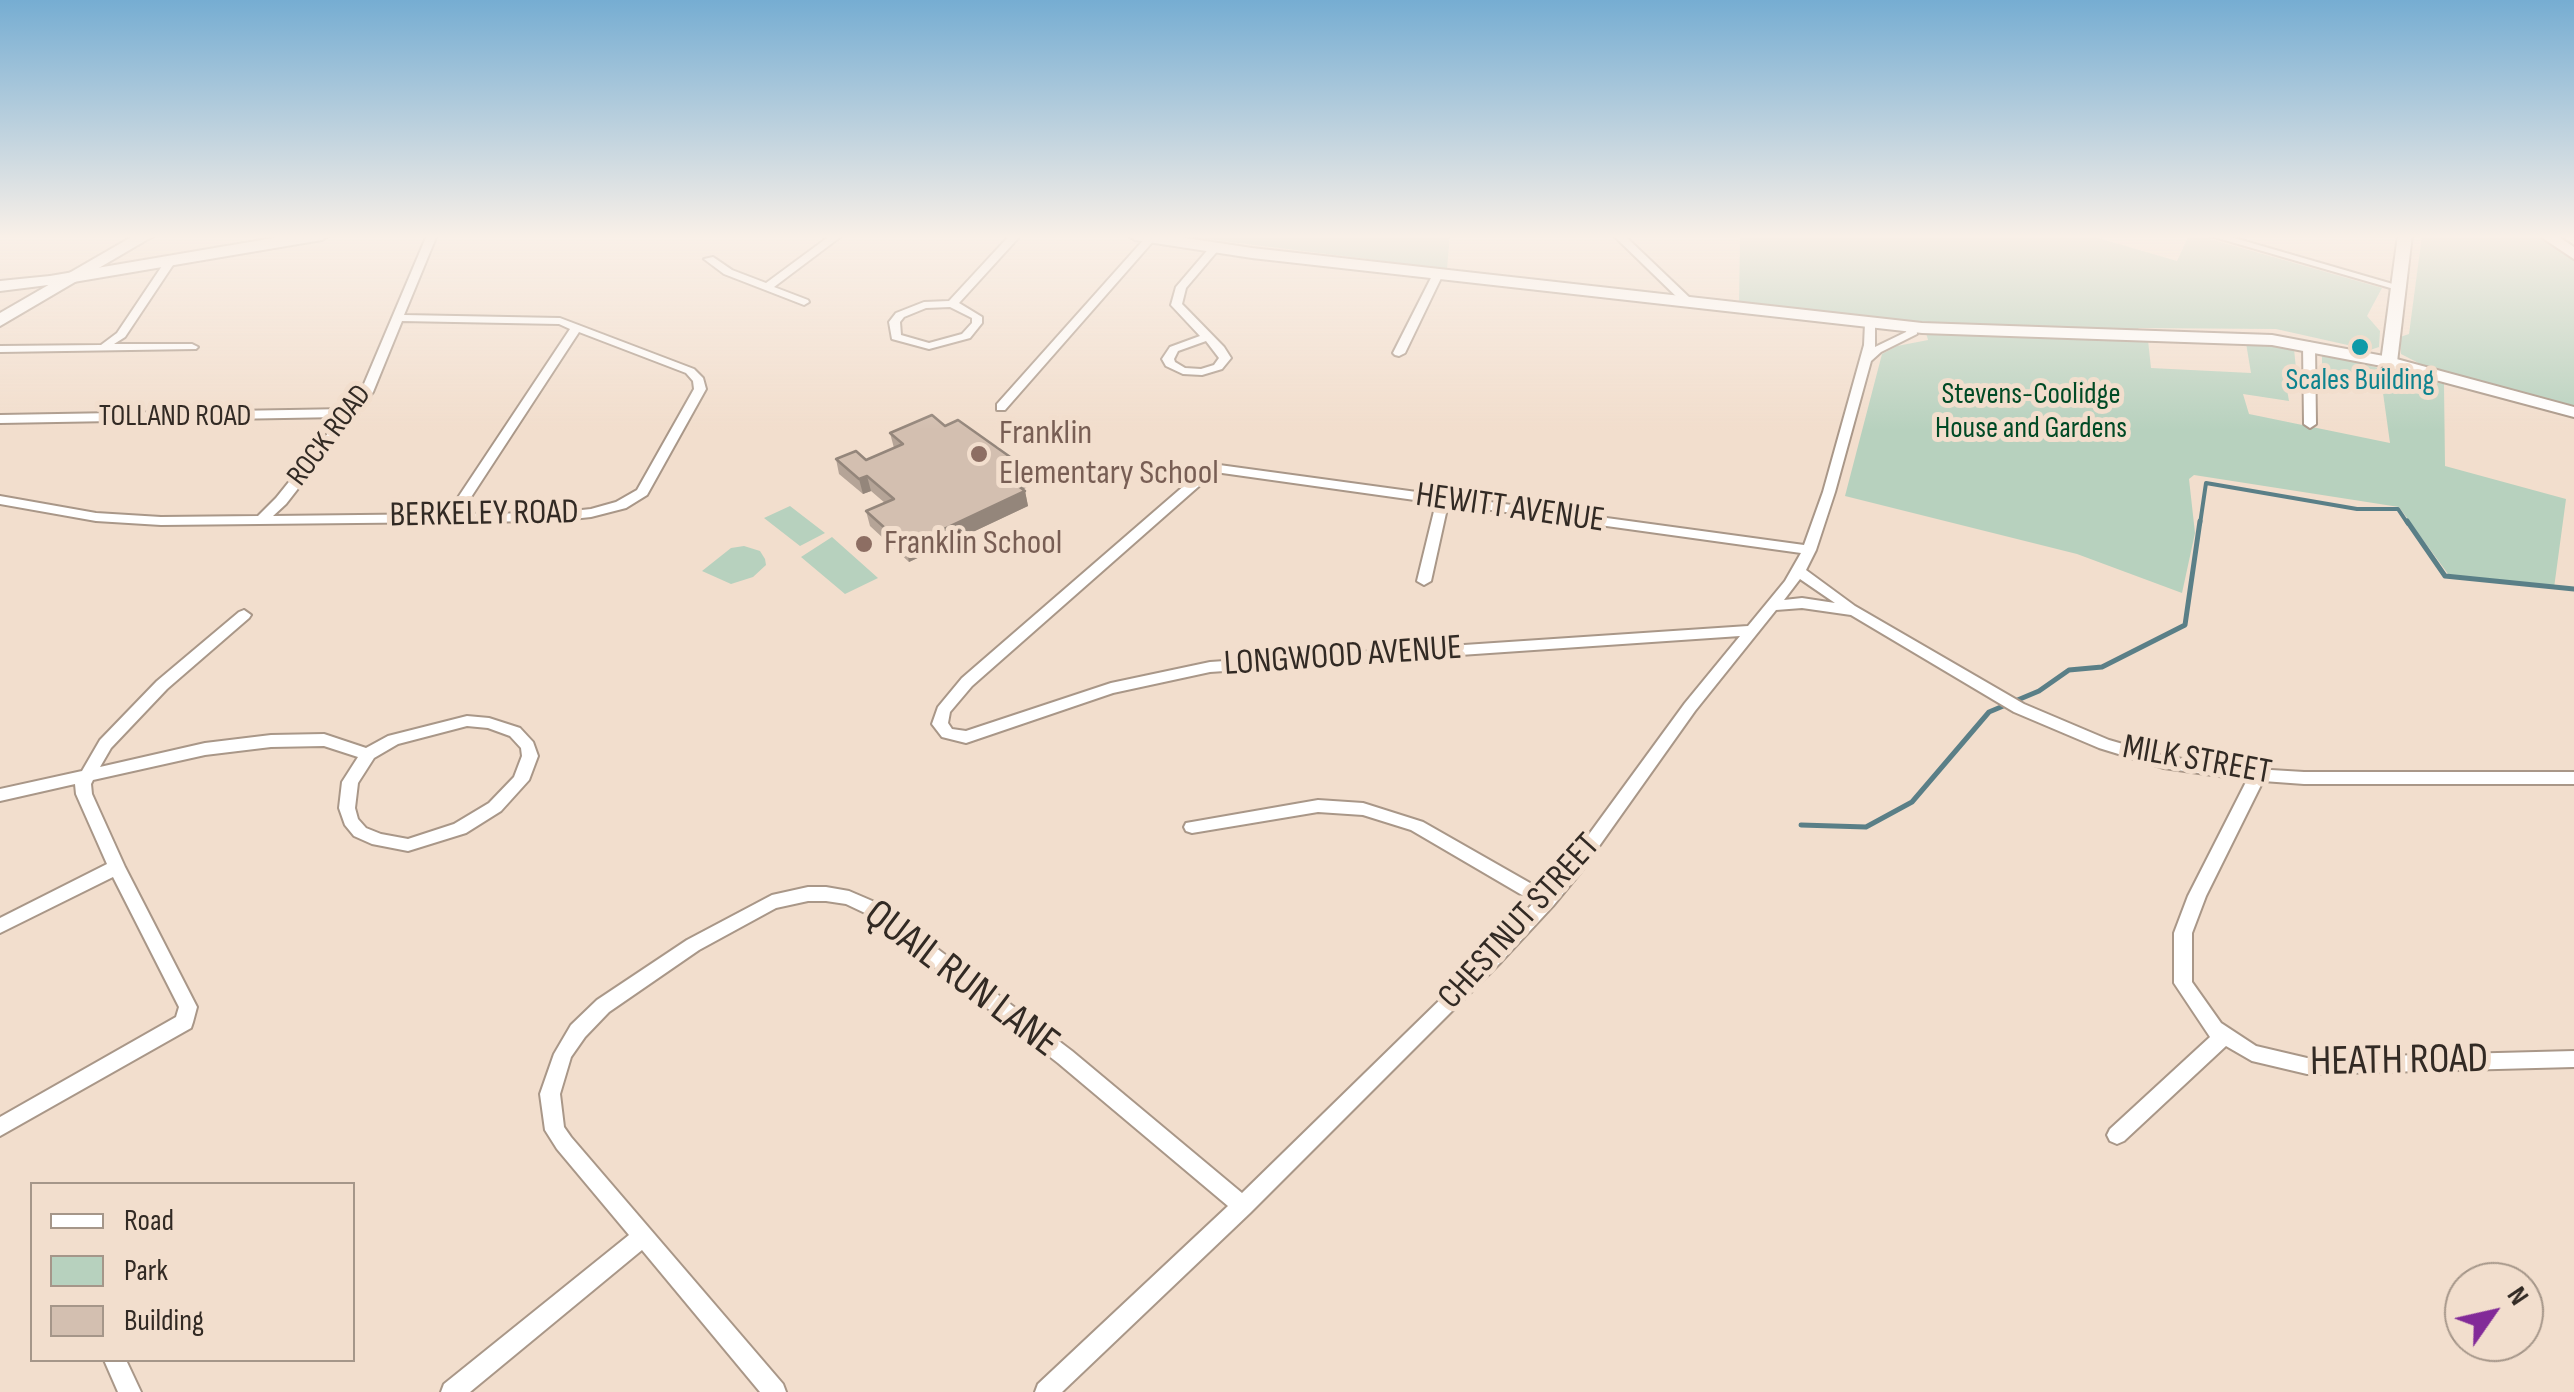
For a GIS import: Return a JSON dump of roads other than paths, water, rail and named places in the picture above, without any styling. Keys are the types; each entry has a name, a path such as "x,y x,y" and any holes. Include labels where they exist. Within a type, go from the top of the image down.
{"main road":[{"path":"3,313 29,300"},
{"path":"3,313 41,300"},
{"path":"1675,300 1912,328 2220,335 2309,346 2389,362 2574,412"}],"street":[{"path":"103,346 120,335 144,300"},
{"name":"ROCK ROAD","path":"262,519 351,413 373,378 405,300"},
{"path":"799,300 804,302"},
{"path":"952,304 972,311 978,324 956,342 916,346 896,337 892,330 894,322 911,310 952,304 956,300"},
{"path":"1001,408 1091,300"},
{"path":"1177,300 1180,312 1224,353 1218,367 1192,372 1170,364 1168,359 1174,349 1206,337"},
{"path":"1399,353 1425,300"},
{"path":"2389,362 2396,300"},
{"name":"BERKELEY ROAD","path":"0,500 116,519 554,517 611,509 632,500 652,477 700,388 699,380 690,371 661,358 548,320 398,318"},
{"name":"CHESTNUT STREET","path":"1046,1392 1243,1206 1547,902 1798,571 1829,492 1872,336 1870,324"},
{"path":"452,516 577,327"},
{"path":"1864,362 1877,350 1911,334 1912,328"},
{"path":"0,349 192,346"},
{"path":"2309,346 2310,424"},
{"name":"TOLLAND ROAD","path":"0,419 351,413"},
{"name":"HEWITT AVENUE","path":"947,733 940,724 943,711 967,682 1212,468 1809,550"},
{"path":"1424,581 1443,500"},
{"name":"MILK STREET","path":"1798,571 1855,611 2018,708 2139,756 2258,775 2358,779 2574,778"},
{"name":"MILK STREET","path":"1772,606 1802,603 1855,611"},
{"path":"0,1127 184,1022 188,1008 84,794 84,777 105,744 160,686 244,615"},
{"name":"LONGWOOD AVENUE","path":"947,733 976,734 1111,688 1210,667 1750,632"},
{"path":"0,794 206,750 272,741 324,740 368,754 410,734 467,722 489,723 515,732 528,746 530,756 521,780 495,807 460,829 408,845 378,840 360,832 352,821 347,808 350,782 368,754"},
{"name":"HEATH ROAD","path":"2258,775 2197,896 2183,933 2183,983 2193,1001 2224,1036 2252,1052 2307,1066 2574,1059"},
{"path":"1192,827 1318,806 1363,809 1417,826 1547,902"},
{"path":"0,926 117,867"},
{"name":"QUAIL RUN LANE","path":"776,1392 555,1130 550,1094 563,1054 578,1030 603,1006 648,973 750,911 808,894 850,898 872,908 1065,1057 1243,1206"},
{"path":"2117,1135 2224,1036"},
{"path":"452,1392 642,1237"},
{"path":"116,1362 130,1392"}],"waterway":[{"path":"2200,524 2206,483 2357,509 2398,509 2408,524"},
{"path":"1801,825 1866,827 1912,802 1989,712 2039,691 2069,670 2102,667 2185,625 2200,521"},
{"path":"2407,521 2445,576 2574,589"}],"place":[{"name":"Scales Building","path":"2360,347"},
{"name":"Franklin Elementary School","path":"979,454"},
{"name":"Franklin School","path":"864,544"}],"park label":[{"name":"Stevens-Coolidge House and Gardens","path":"2031,412"}]}
